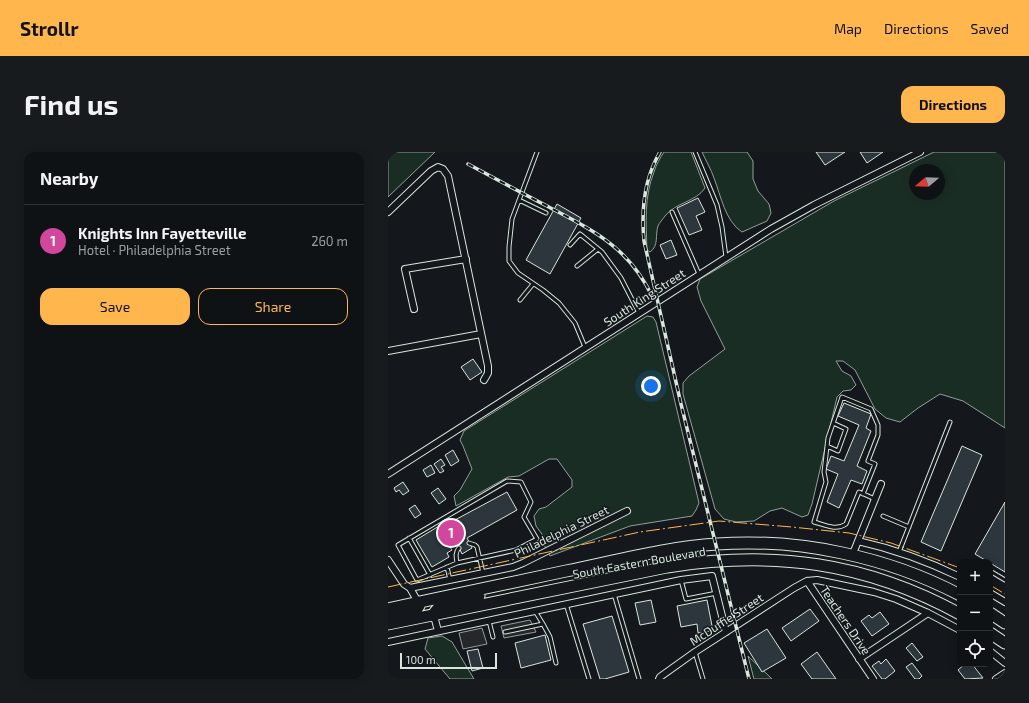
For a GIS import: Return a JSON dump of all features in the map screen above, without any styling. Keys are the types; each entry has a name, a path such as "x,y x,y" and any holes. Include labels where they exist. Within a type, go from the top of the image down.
{"highway":[{"name":"South Eastern Boulevard","path":"388,609 658,552 741,542 792,545 825,549 896,568 926,579 957,594"},
{"path":"764,560 811,557 839,561 852,556"},
{"name":"South Eastern Boulevard","path":"388,624 434,616 667,568 702,562 737,560 813,563 851,579 892,583 937,602 957,612"},
{"path":"851,579 861,568 867,567 926,579"},
{"path":"434,616 435,612 440,606 463,601 525,580"},
{"path":"388,616 416,610 419,606 418,602"},
{"path":"993,615 1005,623"},
{"path":"993,635 1005,643"}],"street":[{"name":"South King Street","path":"388,474 771,229 801,212 920,152"},
{"path":"388,212 431,171 438,167 443,169 448,176 488,366 488,373 484,380"},
{"path":"414,310 405,269 466,258"},
{"path":"388,351 481,334"},
{"path":"852,556 881,484"},
{"name":"Philadelphia Street","path":"410,588 418,583 450,580 483,574 523,563 627,511"},
{"path":"858,541 899,552 939,566 957,575"},
{"path":"388,560 404,584 410,588 418,602"},
{"path":"388,642 681,580 712,576 726,632"},
{"name":"Teachers Drive","path":"851,579 807,581 873,679"},
{"name":"South Eastern Boulevard","path":"851,579 874,592 896,599 928,613 957,628"},
{"name":"McDuffie Street","path":"659,679 695,652 807,581"},
{"path":"993,595 1005,602"},
{"path":"859,659 928,613"},
{"path":"434,616 438,631"},
{"path":"993,653 1005,663"},
{"path":"996,679 1005,673"}],"lane":[{"path":"537,152 512,219 509,261 518,273 559,303 574,323 585,347"},
{"path":"695,152 717,205 726,257"},
{"path":"519,200 546,213"},
{"path":"672,212 699,274"},
{"path":"570,245 580,234 598,248 621,278 639,313"},
{"path":"577,266 598,248"},
{"path":"520,300 533,284"},
{"path":"863,494 875,464 868,462 878,435 878,425 871,409 842,397 827,446 824,472 826,482 814,522 835,528 842,526 846,524 859,492 863,494 875,499"},
{"path":"899,552 950,422"},
{"path":"827,446 838,451 846,429 834,423"},
{"path":"507,480 520,482 531,502 524,517 537,539 516,550 480,558 457,563 447,567 430,575 418,583 398,545 507,480"},
{"path":"883,516 909,528"},
{"path":"409,538 430,575"},
{"path":"469,543 475,545 480,558 483,574"},
{"path":"457,563 456,556 459,548"},
{"path":"447,567 450,580"},
{"path":"993,573 1005,580"},
{"path":"681,580 686,599 716,593"},
{"path":"614,594 640,679"},
{"path":"566,604 590,679"},
{"path":"535,610 550,637 556,663"},
{"path":"489,620 493,637"},
{"path":"505,632 543,624"},
{"path":"695,652 703,679"}],"green space":[{"path":"388,152 435,152 388,197"},
{"path":"664,152 691,152 705,188 701,193 670,211 665,216 657,229 655,247 650,252 647,250 647,201 655,169"},
{"path":"702,152 747,152 753,161 753,179 758,191 769,204 771,213 767,221 742,232 736,227 731,221 721,200 713,175"},
{"path":"934,152 1005,152 1005,428 963,401 940,394 900,422 886,418 875,409 855,370 843,361 836,361 842,371 851,376 856,385 851,390 843,391 837,397 812,504 808,515 802,517 782,508 770,511 754,521 736,522 724,519 715,509 683,394 683,383 689,376 725,349 701,301 697,287 700,279 834,201 909,164 909,200 945,200 945,164 910,164"},
{"path":"647,316 653,317 656,322 699,503 692,516 630,526 550,556 544,545 547,541 536,526 534,516 539,509 546,507 572,487 572,480 557,459 549,459 519,476 508,477 456,506 454,496 460,490 472,469 460,440 464,431"},
{"path":"442,636 452,642 474,679 450,679 425,649 428,638"},
{"path":"748,656 770,677 772,679 754,679"}],"shaded area":[{"path":"530,620 536,632 504,638 501,626"},
{"path":"482,628 487,644 463,649 459,633"}],"building":[{"path":"816,152 845,152 825,165"},
{"path":"860,152 883,152 867,163"},
{"path":"698,198 705,212 696,216 702,230 689,235 677,208"},
{"path":"557,204 581,218 550,274 526,260"},
{"path":"671,240 677,255 666,259 660,245"},
{"path":"473,359 482,372 470,380 461,367"},
{"path":"844,403 871,414 866,428 871,431 857,466 867,471 862,484 851,480 839,508 827,502 838,474 826,469 831,456 844,461 859,425 838,416"},
{"path":"962,446 982,455 941,551 921,542"},
{"path":"453,450 459,461 451,466 445,455"},
{"path":"441,459 445,465 441,467 444,471 440,473 434,464"},
{"path":"431,465 435,473 427,477 423,470"},
{"path":"403,482 409,491 403,495 399,490 396,492 394,488"},
{"path":"438,488 446,499 439,504 431,493"},
{"path":"507,492 517,510 467,538 472,548 462,554 457,543 450,547 452,550 447,553 449,557 432,567 416,540 439,526 440,528"},
{"path":"1005,502 1005,572 993,565 993,559 983,559 975,554"},
{"path":"415,505 421,514 415,518 409,509"},
{"path":"651,600 656,622 640,625 635,603"},
{"path":"707,600 713,631 698,633 697,624 681,627 677,606"},
{"path":"810,609 819,621 791,641 782,628"},
{"path":"880,612 889,624 872,636 861,621 869,615 872,618"},
{"path":"612,616 629,672 600,679 583,624"},
{"path":"767,629 786,658 762,672 744,643"},
{"path":"545,635 551,660 521,668 515,643"},
{"path":"912,643 923,657 917,661 906,648"},
{"path":"478,649 483,668 472,671 467,651"},
{"path":"817,652 836,679 812,679 801,664"},
{"path":"886,659 895,671 885,679 882,679 872,666 879,661 881,664"},
{"path":"912,663 922,676 919,679 915,679 906,667"},
{"path":"962,667 974,667 983,678 965,679 958,670"}],"railway":[{"path":"660,152 650,173 645,195 643,218 644,241 681,404 749,679"},
{"path":"468,164 580,224 609,242 633,266 653,298"}],"power":[{"path":"388,587 640,532 719,521 849,533 891,543 957,567"},
{"path":"993,587 1005,594"}],"place":[{"name":"Knights Inn Fayetteville","path":"451,533"}]}
